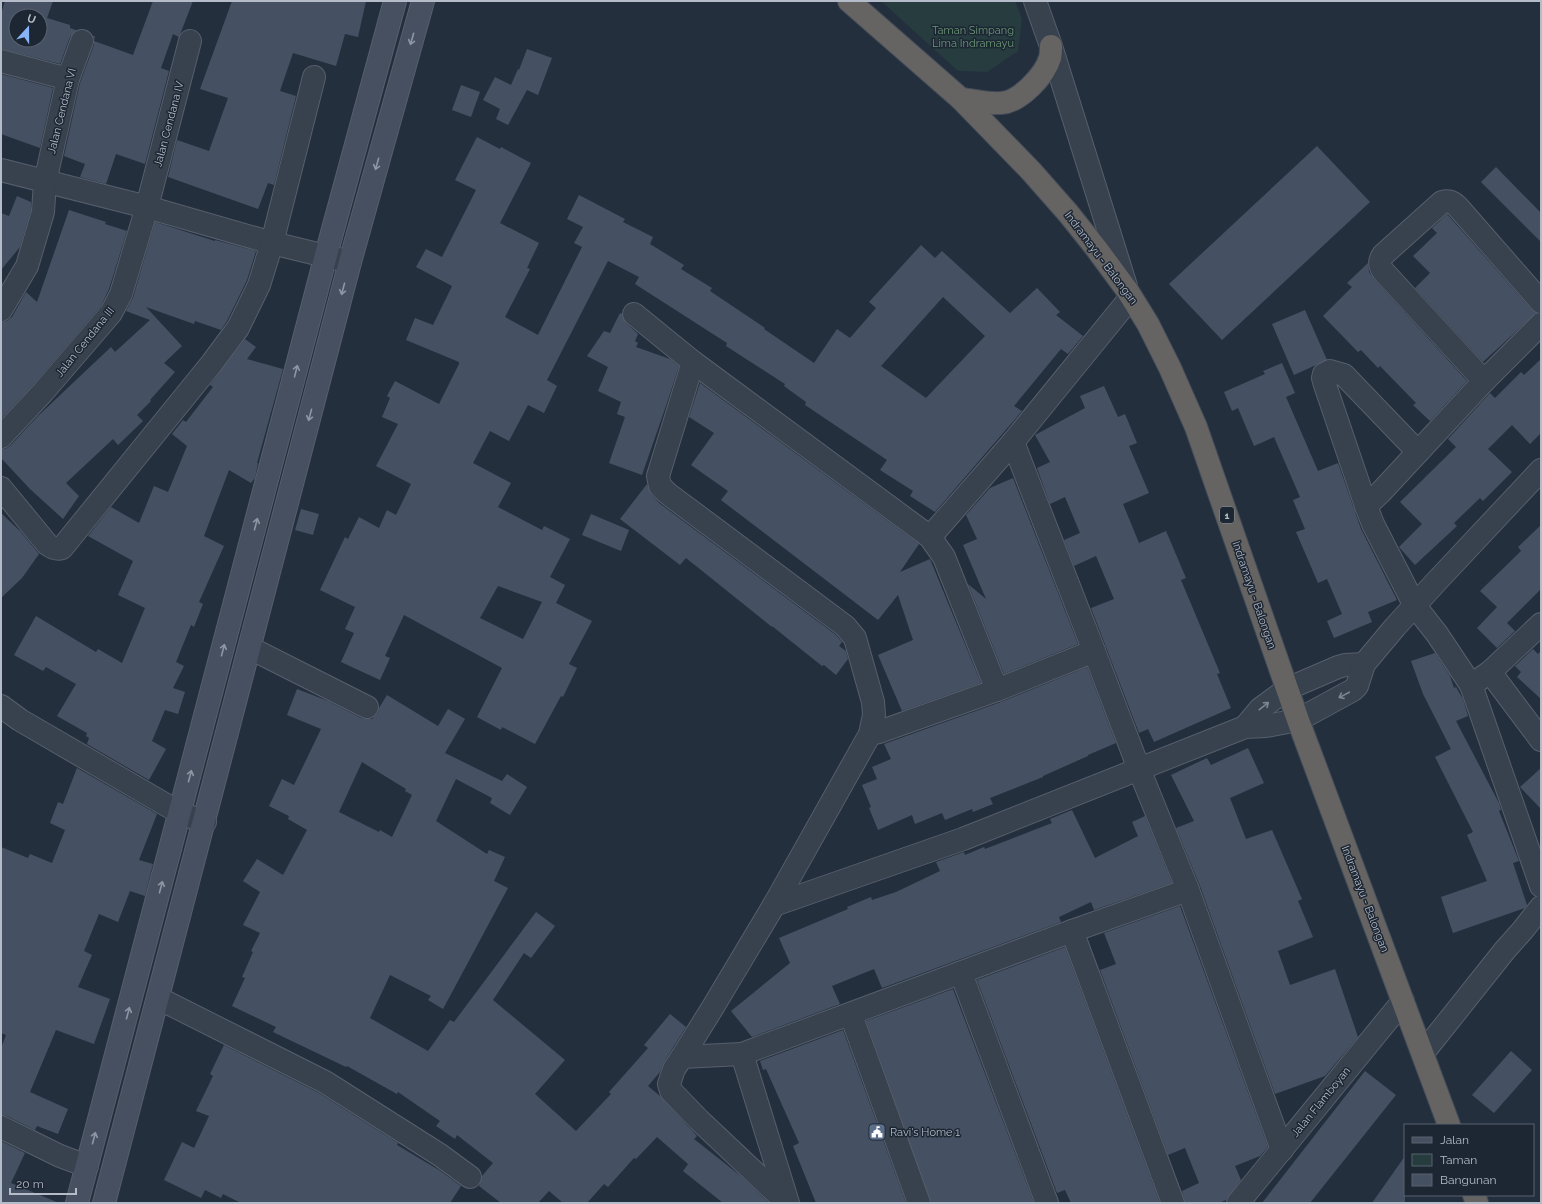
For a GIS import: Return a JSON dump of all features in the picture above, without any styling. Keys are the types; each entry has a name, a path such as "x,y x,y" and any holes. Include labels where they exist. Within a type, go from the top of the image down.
{"highway":[{"name":"Indramayu - Balongan","path":"849,1 960,98 1031,171 1068,213 1129,293 1148,324 1170,368 1196,427 1298,720 1449,1124"},
{"path":"960,98 1002,103 1016,98 1029,88 1042,73 1050,58 1051,46"}],"main road":[{"path":"79,1198 180,813 317,253 395,1"},
{"path":"106,1202 350,262 423,1"}],"street":[{"path":"930,537 1013,442 1129,293 1051,46 1035,1"},
{"name":"Jalan Cendana VI","path":"1,310 27,266 43,212 45,182 68,79 82,41"},
{"name":"Jalan Cendana IV","path":"147,207 190,41"},
{"path":"1,61 68,79"},
{"path":"1,488 47,544 52,548 62,548 212,363 238,328 279,244 314,77"},
{"path":"1,170 147,207 350,262"},
{"path":"1484,381 1383,271 1380,265 1383,255 1442,202 1447,200 1457,206 1541,302"},
{"name":"Jalan Cendana III","path":"1,437 43,392 111,313 121,294 147,207"},
{"path":"634,314 693,362 930,537 944,557 997,690"},
{"path":"1366,506 1484,381 1541,324"},
{"path":"693,362 658,476 660,486 667,493 845,626 855,638 873,702 874,715 870,734 774,905 713,1008 674,1069 669,1084 671,1091 699,1120 787,1203"},
{"path":"1418,452 1344,375 1330,371 1324,374 1323,378 1325,385 1373,524 1415,606 1471,685 1541,886"},
{"path":"1013,442 1139,769 1188,890 1282,1150"},
{"path":"774,905 963,839 1245,727 1266,726 1298,720 1353,690 1357,686 1364,664 1415,606 1541,470"},
{"path":"1471,685 1490,672 1541,624"},
{"path":"250,648 367,707"},
{"path":"870,734 997,690 1094,651"},
{"path":"1245,727 1260,709 1287,689 1338,667 1364,664"},
{"path":"1490,672 1541,740"},
{"path":"1,706 20,720 180,813 204,822"},
{"path":"682,1057 742,1054 1188,890"},
{"path":"1423,1052 1505,950 1541,908"},
{"path":"1072,932 1173,1203"},
{"path":"961,973 1048,1203"},
{"path":"158,998 325,1082 440,1155 470,1177"},
{"name":"Jalan Flamboyan","path":"1238,1203 1404,1001"},
{"path":"851,1015 919,1203"},
{"path":"742,1054 787,1203"},
{"path":"1,1127 60,1156 87,1166"},
{"path":"79,1198 106,1202"}],"green space":[{"name":"Taman Simpang Lima Indramayu","path":"881,1 1015,1 1022,19 1018,51 987,72 958,71"}],"building":[{"path":"5,1 53,1 48,15 48,8 8,8 8,48 48,48 48,18 70,25 70,28 76,30 70,37 60,64 1,49 1,14"},
{"path":"153,1 193,1 179,37 173,34 161,68 169,71 145,164 116,154 106,184 80,177 85,164 64,156 80,83 94,45 94,41 133,55"},
{"path":"232,1 366,1 358,37 345,34 336,66 293,53 280,91 296,96 274,185 268,183 258,209 168,177 177,140 209,151 228,98 200,89"},
{"path":"527,49 552,58 538,95 527,90 508,125 496,119 500,109 483,100 495,77 511,85 518,69 519,70"},
{"path":"1,74 53,88 40,148 1,134"},
{"path":"461,85 480,92 471,117 452,110"},
{"path":"477,137 500,149 501,147 531,163 500,223 539,243 527,268 530,269 505,317 538,335 582,247 574,243 583,227 567,219 579,195 625,219 623,222 653,237 650,244 684,265 681,269 712,288 710,291 814,363 837,329 850,338 876,308 869,302 921,245 935,258 942,251 1010,313 1037,288 1060,312 1056,315 1083,336 1068,354 1061,349 1014,406 1022,411 935,512 910,496 913,491 880,470 887,460 805,405 806,402 784,386 785,384 726,346 727,343 635,284 639,277 608,261 547,380 557,386 544,413 528,405 509,441 490,431 473,463 511,483 498,507 542,530 544,526 570,539 550,577 565,585 556,603 592,621 569,664 577,668 563,697 561,696 535,744 502,727 501,730 477,717 502,668 404,615 385,656 390,658 380,680 341,662 354,633 345,629 355,607 320,590 345,537 348,539 359,517 379,528 387,510 396,515 411,484 376,466 398,424 382,417 390,398 387,396 395,381 439,404 459,364 459,362 406,340 415,318 433,325 452,286 416,267 426,249 442,257 476,190 455,180","holes":["943,297 985,336 926,398 881,366","498,586 542,602 523,639 480,618"]},
{"path":"1317,146 1370,202 1222,340 1169,284"},
{"path":"1496,167 1541,213 1541,242 1481,182"},
{"path":"17,196 31,202 31,210 20,247 1,270 1,213 9,216"},
{"path":"69,210 106,222 105,224 127,231 109,289 101,306 34,384 1,419 1,322 7,321 12,317 26,292 37,302"},
{"path":"1447,214 1536,313 1483,362 1415,288 1430,273 1413,256 1437,233 1432,228"},
{"path":"155,222 215,241 256,251 247,280 221,330 195,321 194,324 146,307 182,346 164,363 175,372 150,400 151,401 137,415 143,421 118,445 113,439 66,483 79,496 63,519 30,489 1,458 1,449 5,449 10,446 38,416 111,347 115,352 150,320 126,311 133,298"},
{"path":"1368,263 1369,272 1374,279 1467,381 1430,421 1413,405 1416,403 1380,366 1378,368 1361,350 1358,352 1323,316 1352,287 1347,283"},
{"path":"1305,310 1327,360 1294,375 1272,324"},
{"path":"620,313 622,314 626,323 638,334 635,341 638,343 636,347 670,359 679,366 642,475 609,463 625,417 617,414 621,402 598,391 608,367 587,356 604,331 610,333"},
{"path":"245,339 256,347 247,359 283,369 257,463 255,478 251,483 229,470 204,536 224,546 199,602 203,604 194,627 191,625 176,662 184,666 173,688 185,692 178,714 165,710 152,741 166,749 149,780 87,744 89,738 86,736 87,733 57,716 76,684 46,667 43,671 14,655 36,616 96,652 98,649 122,663 145,608 118,595 133,561 88,536 111,507 139,523 154,486 168,492 187,446 172,434 183,420 186,422 213,387 210,385"},
{"path":"1541,359 1541,433 1530,444 1512,425 1488,449 1512,472 1483,501 1480,498 1454,523 1457,526 1415,565 1399,547 1422,524 1400,502 1456,447 1448,439 1490,393 1495,398 1521,372 1524,375"},
{"path":"1282,363 1295,393 1286,397 1318,471 1338,463 1361,529 1397,600 1368,612 1372,622 1334,638 1327,621 1342,614 1327,579 1318,583 1296,532 1305,529 1293,500 1300,497 1274,437 1254,446 1238,408 1232,411 1224,392 1265,374 1263,371"},
{"path":"700,383 919,544 900,572 930,559 981,683 902,711 878,655 913,640 898,595 878,620 721,500 728,491 691,465 714,433 689,417"},
{"path":"1104,386 1118,417 1125,414 1137,443 1129,446 1149,493 1123,504 1139,543 1166,531 1186,578 1181,580 1220,673 1217,674 1231,708 1154,742 1148,729 1139,733 1091,608 1114,599 1096,556 1074,566 1064,540 1080,533 1065,497 1050,504 1037,468 1050,462 1035,435 1085,408 1080,396"},
{"path":"1013,478 1078,644 1004,674 968,584 986,599 963,545 977,539 966,515 990,488"},
{"path":"647,484 651,494 659,503 836,635 842,642 839,646 846,651 848,659 836,675 772,627 686,558 680,565 620,519"},
{"path":"301,509 319,514 313,535 295,530"},
{"path":"1,513 21,532 39,554 22,578 1,598"},
{"path":"591,514 629,530 621,551 582,535"},
{"path":"1541,525 1541,589 1507,623 1515,631 1497,648 1477,628 1497,607 1480,591 1521,551 1518,547"},
{"path":"1533,649 1538,654 1541,651 1541,699 1517,677 1521,672 1515,666"},
{"path":"1435,653 1450,676 1454,688 1456,687 1463,699 1468,716 1456,721 1499,803 1501,810 1499,811 1519,861 1513,863 1527,905 1525,908 1453,933 1441,897 1487,881 1467,835 1473,832 1435,757 1451,749 1423,694 1411,661"},
{"path":"1087,667 1116,743 1043,777 990,798 993,804 973,812 972,809 945,820 942,813 915,824 912,815 878,830 862,785 877,779 872,767 891,759 884,744 1001,702"},
{"path":"297,689 328,701 361,718 367,719 372,719 378,713 379,708 387,695 438,726 448,709 465,719 445,753 502,781 507,774 527,787 510,815 490,803 492,798 456,779 436,821 487,854 489,850 505,857 494,881 508,888 443,1009 428,1000 431,996 390,975 370,1018 428,1051 450,1020 454,1022 536,912 555,926 531,958 524,953 493,1000 565,1060 535,1094 576,1131 611,1094 609,1092 648,1048 644,1045 670,1014 686,1027 664,1062 660,1072 648,1086 660,1096 697,1136 694,1139 742,1177 769,1203 723,1203 683,1171 688,1164 657,1137 636,1159 634,1158 608,1187 604,1184 587,1203 563,1203 549,1191 538,1203 501,1203 479,1186 482,1176 493,1163 457,1135 455,1139 436,1126 440,1121 398,1092 397,1094 347,1066 346,1067 273,1032 276,1027 232,1006 245,978 242,977 253,952 251,951 260,933 243,925 260,892 243,881 257,859 283,875 307,830 288,819 289,816 269,806 282,779 294,785 321,729 287,715","holes":["362,762 406,789 405,791 412,795 392,837 380,830 379,832 339,812"]},
{"path":"1248,748 1264,783 1230,798 1246,839 1272,830 1302,899 1298,901 1313,937 1278,951 1290,985 1335,969 1358,1037 1325,1076 1275,1094 1200,886 1176,828 1194,821 1171,775 1207,758 1211,765"},
{"path":"77,768 157,814 139,860 153,864 145,896 130,891 118,922 99,914 84,951 92,955 78,987 110,999 94,1044 56,1030 30,1092 68,1109 58,1134 37,1126 35,1130 7,1116 1,1115 1,1048 6,1035 1,1033 1,847 28,858 30,854 52,863 65,830 50,823 58,802 63,804"},
{"path":"1541,768 1541,809 1520,787"},
{"path":"1072,810 1095,858 1138,836 1132,822 1145,816 1172,883 1094,910 1091,902 1059,917 1061,922 882,988 874,969 832,986 840,1004 752,1037 731,1011 790,963 779,938 848,909 847,907 871,897 872,900 896,892 940,871 936,862 964,852 965,855 984,847 985,849 1052,823 1050,819"},
{"path":"1180,906 1268,1147 1260,1156 1235,1166 1241,1180 1226,1200 1219,1203 1185,1203 1182,1191 1199,1183 1185,1148 1168,1155 1100,970 1116,964 1104,933"},
{"path":"1065,947 1160,1203 1071,1203 1065,1190 1057,1193 977,980"},
{"path":"953,989 1034,1203 931,1203 866,1021"},
{"path":"843,1030 906,1203 816,1203 793,1146 799,1143 766,1069 763,1070 760,1061"},
{"path":"224,1045 319,1093 398,1143 397,1145 439,1170 461,1186 450,1203 241,1203 223,1194 221,1198 205,1190 201,1198 164,1180 182,1142 194,1148 209,1116 196,1111 213,1076 210,1074"},
{"path":"1511,1051 1532,1070 1494,1113 1472,1095"},
{"path":"1365,1071 1396,1095 1310,1203 1262,1203"},
{"path":"1,1141 25,1153 11,1183 59,1203 1,1203"},
{"path":"1404,1157 1405,1203 1372,1203"}],"place":[{"name":"Ravi's Home 1","path":"877,1132"}]}
